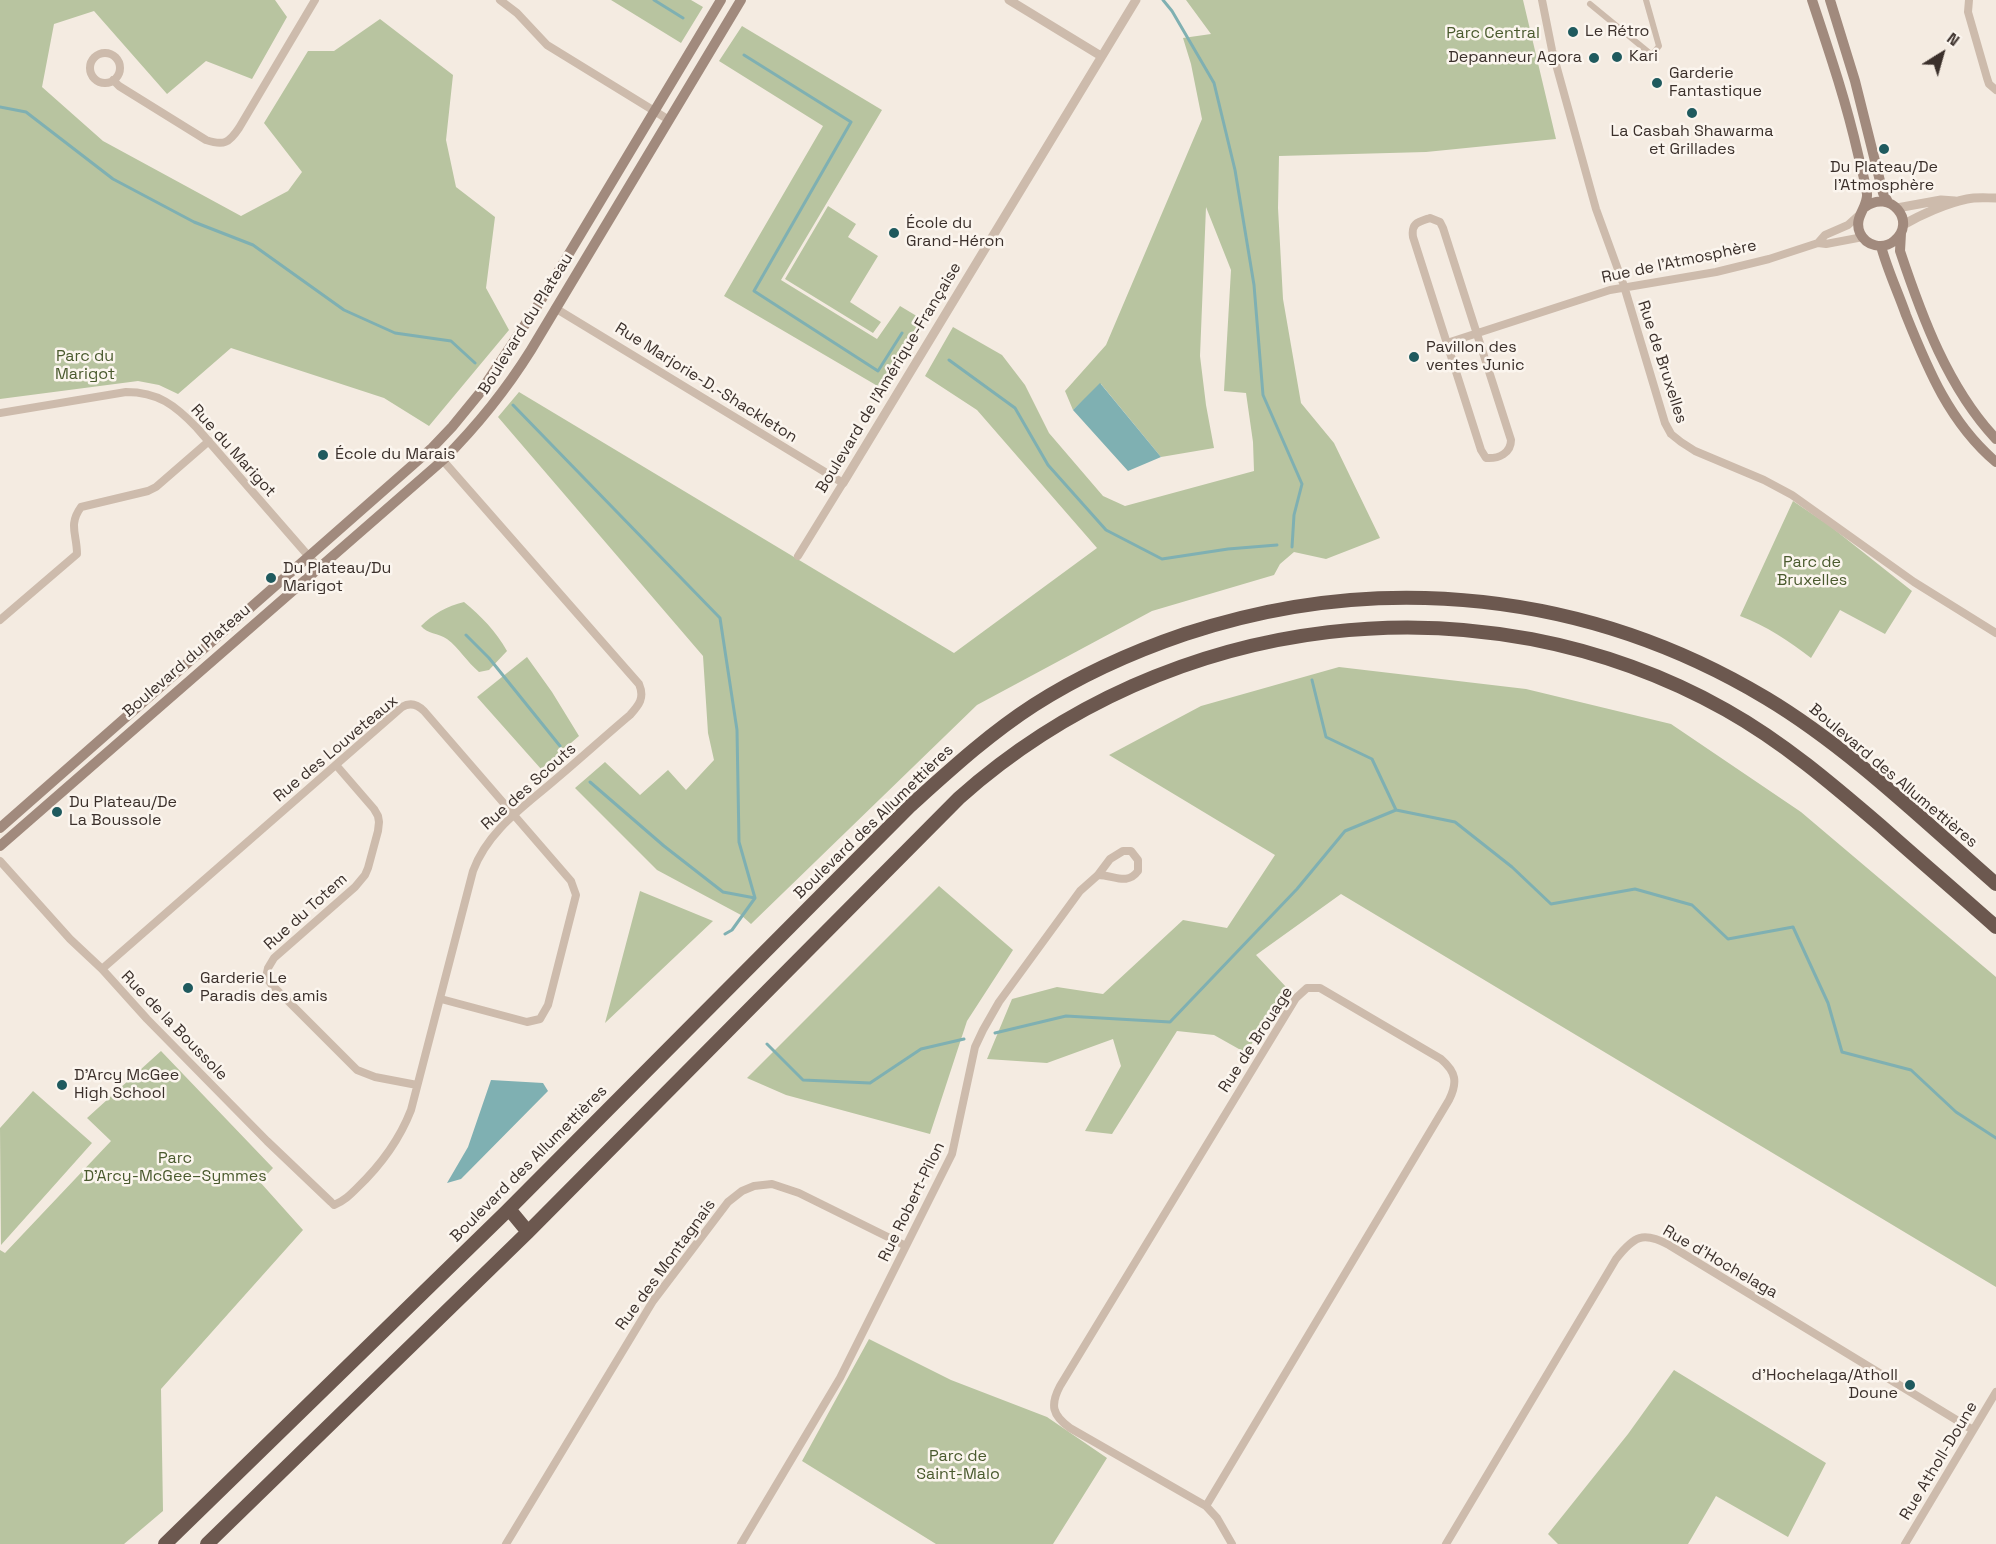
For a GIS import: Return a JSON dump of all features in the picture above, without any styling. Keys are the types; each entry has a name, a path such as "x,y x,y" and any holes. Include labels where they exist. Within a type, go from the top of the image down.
{"highway":[{"name":"Boulevard des Allumettières","path":"165,1544 509,1209 910,806 980,744 1035,705 1113,662 1166,640 1254,614 1339,600 1373,597 1474,600 1527,607 1580,618 1632,634 1676,652 1724,674 1767,698 1806,724 1859,765 1996,884"},
{"path":"207,1544 528,1232 938,819 985,775 1063,721 1123,690 1188,665 1285,638 1335,631 1418,627 1496,633 1546,642 1625,665 1664,680 1727,710 1799,758 1831,783 1996,927"},
{"path":"509,1209 528,1232"}],"main road":[{"name":"Boulevard du Plateau","path":"0,828 432,448 479,394 540,302 721,0"},
{"name":"Boulevard du Plateau","path":"0,846 443,460 479,422 512,380 741,0"},
{"path":"1812,0 1851,125 1867,195 1858,227 1863,237 1871,244 1881,246 1890,244 1902,229"},
{"path":"1830,0 1869,132 1881,186 1903,219 1900,251 1943,361 1966,402 1996,439"},
{"path":"1862,211 1878,201 1892,205"},
{"path":"1881,246 1939,391 1969,435 1996,462"}],"street":[{"path":"113,80 206,140 224,143 233,138 315,0"},
{"path":"500,0 517,13 547,45 669,120"},
{"path":"1009,0 1101,56"},
{"name":"Boulevard de l'Amérique-Française","path":"798,556 1136,0"},
{"name":"Rue de Bruxelles","path":"1542,0 1552,50 1588,182 1624,286 1665,423 1676,439 1695,451 1764,480 1792,495 1914,582 1996,633"},
{"path":"1590,4 1652,55 1659,46 1646,0"},
{"path":"1970,0 1968,12 1987,78 1989,84 1996,90"},
{"path":"1902,229 1913,219 1958,201 1996,198"},
{"path":"1892,205 1949,199 1958,201"},
{"name":"Rue de l'Atmosphère","path":"1818,243 1825,235 1848,225 1862,211"},
{"path":"1430,218 1440,222 1477,333 1511,440 1509,450 1490,459 1486,458 1481,450 1413,237 1415,222 1430,218"},
{"name":"Rue de l'Atmosphère","path":"1447,343 1624,286 1728,270 1818,243 1826,244 1863,237"},
{"name":"Rue Marjorie-D.-Shackleton","path":"555,308 843,483"},
{"name":"Rue du Marigot","path":"0,413 107,394 141,392 162,399 176,408 197,428 318,567"},
{"path":"0,620 77,554 73,522 81,507 148,491 209,441"},
{"name":"Rue des Scouts","path":"334,1205 341,1202 370,1176 390,1152 406,1123 477,862 486,845 514,814 630,715 640,704 642,694 639,684 432,448"},
{"name":"Rue des Louveteaux","path":"102,969 402,707 416,705 424,711 514,814 571,881 575,890 575,900 548,1005 540,1019 527,1022 441,999"},
{"name":"Rue du Totem","path":"336,765 378,816 378,831 368,868 355,887 274,958 266,977 357,1070 375,1077 417,1085"},
{"name":"Rue Robert-Pilon","path":"741,1544 840,1378 952,1154 972,1059 983,1030 999,1002 1080,891 1098,875 1110,859 1124,850 1131,851 1138,860 1138,871 1131,879 1098,875"},
{"name":"Rue de la Boussole","path":"0,861 70,939 102,969 267,1141 334,1205"},
{"name":"Rue de Brouage","path":"1206,1506 1449,1100 1456,1083 1452,1070 1441,1059 1320,988 1307,988 1296,998 1060,1386 1054,1401 1056,1417 1070,1428 1206,1506 1217,1518 1232,1544"},
{"name":"Rue des Montagnais","path":"506,1544 653,1301 728,1202 742,1191 754,1186 772,1184 799,1193 906,1246"},
{"name":"Rue d'Hochelaga","path":"1446,1544 1616,1259 1634,1239 1647,1236 1669,1245 1973,1430"},
{"name":"Rue Atholl-Doune","path":"1905,1544 1996,1392"}],"green space":[{"name":"Parc du Marigot","path":"0,0 275,0 287,17 252,79 206,61 167,94 94,11 54,24 42,87 103,141 241,216 288,191 302,172 264,123 308,51 334,51 380,19 453,75 446,140 456,187 495,217 486,288 509,330 429,426 384,398 231,348 178,394 159,385 138,381 0,399"},
{"path":"611,0 691,0 703,7 681,43"},
{"name":"Parc Central","path":"1186,0 1523,0 1556,139 1426,152 1279,156 1278,208 1283,299 1301,403 1334,443 1380,538 1326,559 1294,552 1280,564 1274,575 1152,611 977,705 751,924 741,915 657,870 575,788 605,762 640,795 668,770 686,790 714,760 708,733 703,656 498,417 519,392 954,653 1097,548 977,410 925,376 953,327 1002,355 1025,385 1049,433 1103,496 1125,506 1254,471 1253,442 1246,393 1224,391 1231,270 1206,207 1200,356 1214,448 1161,457 1101,384 1073,410 1065,391 1106,345 1202,119 1191,64 1183,38 1211,34"},
{"path":"742,26 882,110 781,280 877,339 900,306 925,321 881,388 724,296 823,126 719,61"},
{"path":"828,206 856,224 848,237 878,256 850,302 881,322 873,333 785,279"},
{"name":"Parc de Bruxelles","path":"1793,501 1830,526 1912,591 1885,634 1840,610 1811,658 1777,634 1740,616"},
{"path":"464,602 488,624 507,651 489,670 479,672 447,639 426,631 421,626 441,611"},
{"path":"527,657 579,736 541,769 477,697"},
{"path":"1339,667 1526,689 1671,724 1801,812 1996,977 1996,1287 1341,894 1256,955 1287,988 1246,1053 1214,1035 1177,1031 1112,1134 1085,1131 1121,1066 1113,1039 1047,1063 987,1059 1012,999 1057,987 1103,994 1183,920 1227,928 1275,855 1109,755 1201,706"},
{"path":"939,886 1013,950 967,1021 930,1134 786,1095 747,1078"},
{"path":"640,891 713,921 605,1023"},
{"name":"Parc D'Arcy-McGee–Symmes","path":"161,1051 273,1168 260,1182 303,1230 161,1389 163,1511 124,1544 0,1544 0,1250 5,1253 111,1141 87,1118"},
{"path":"33,1091 92,1143 1,1245 0,1128"},
{"name":"Parc de Saint-Malo","path":"869,1339 951,1380 1047,1417 1107,1458 1053,1544 936,1544 802,1461"},
{"path":"1674,1370 1826,1463 1788,1537 1716,1496 1688,1544 1558,1544 1548,1534 1628,1434"}],"water":[{"path":"1100,383 1161,457 1128,471 1073,410"},
{"path":"491,1080 543,1083 548,1091 461,1179 447,1183 468,1147"}],"waterway":[{"path":"654,0 683,18"},
{"path":"1163,0 1172,11 1214,83 1235,170 1254,285 1263,395 1302,484 1294,515 1292,547"},
{"path":"744,55 851,122 754,291 878,371 902,333"},
{"path":"0,107 26,112 113,179 194,222 253,245 344,310 395,333 451,341 475,363"},
{"path":"949,360 1015,408 1048,465 1106,530 1162,559 1228,549 1277,545"},
{"path":"513,405 720,618 737,730 739,842 755,898 732,930 725,934"},
{"path":"466,635 489,658 560,746"},
{"path":"1312,680 1326,737 1372,759 1396,810 1455,822 1512,867 1551,904 1635,889 1692,905 1728,939 1793,927 1828,1003 1842,1052 1911,1070 1956,1112 1996,1138"},
{"path":"590,782 664,846 723,892 755,898"},
{"path":"995,1033 1066,1016 1170,1022 1297,889 1345,831 1396,810"},
{"path":"767,1044 803,1080 870,1083 921,1049 964,1039"}],"place":[{"name":"Le Rétro","path":"1573,32"},
{"name":"Kari","path":"1617,57"},
{"name":"Depanneur Agora","path":"1594,58"},
{"name":"Garderie Fantastique","path":"1657,83"},
{"name":"La Casbah Shawarma et Grillades","path":"1692,113"},
{"name":"Du Plateau/De l'Atmosphère","path":"1884,149"},
{"name":"École du Grand-Héron","path":"894,233"},
{"name":"Pavillon des ventes Junic","path":"1414,357"},
{"name":"École du Marais","path":"323,455"},
{"name":"Du Plateau/Du Marigot","path":"271,578"},
{"name":"Du Plateau/De La Boussole","path":"57,812"},
{"name":"Garderie Le Paradis des amis","path":"188,988"},
{"name":"D'Arcy McGee High School","path":"62,1085"},
{"name":"d'Hochelaga/Atholl Doune","path":"1910,1385"}]}
